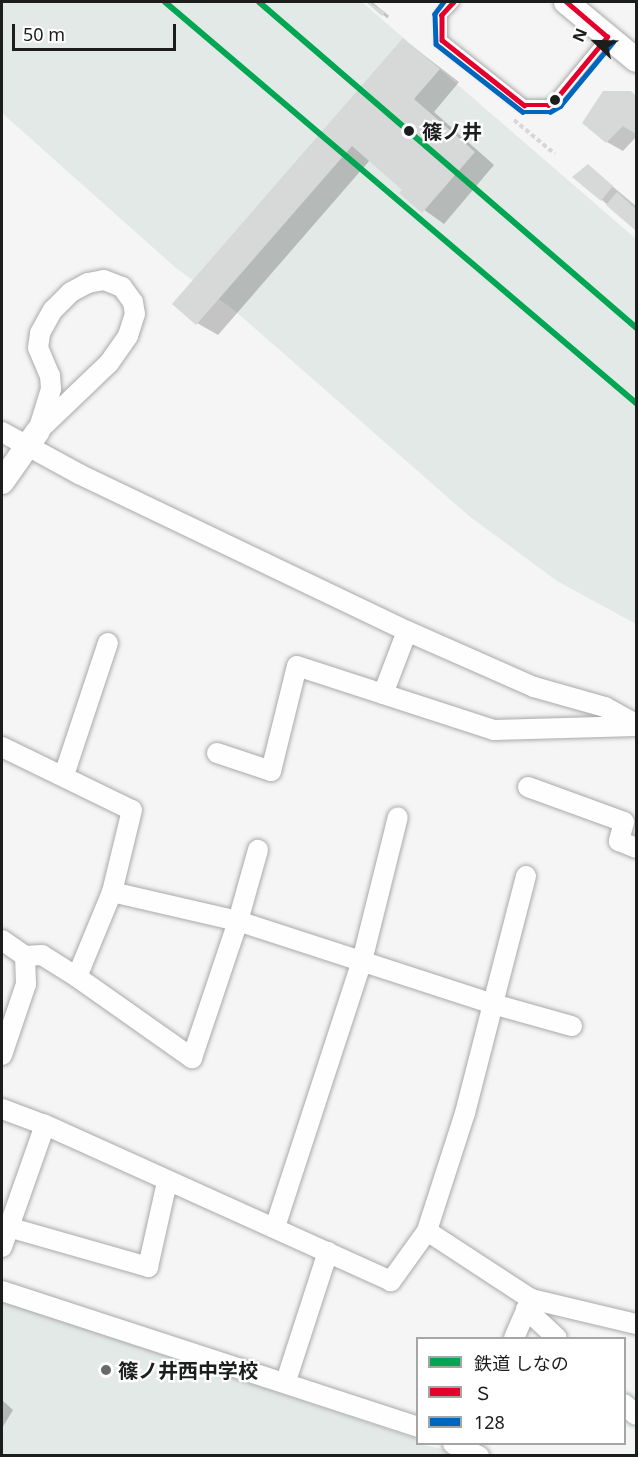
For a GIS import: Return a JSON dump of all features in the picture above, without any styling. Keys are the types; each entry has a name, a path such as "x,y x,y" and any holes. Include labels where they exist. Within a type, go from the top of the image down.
{"street":[{"path":"566,2 636,60"},
{"path":"2,482 33,437 49,400 50,376 38,348 45,322 79,287 96,280 110,281 131,296 134,321 118,353 33,437"},
{"path":"50,376 86,386"},
{"path":"2,432 33,437 79,474 406,631 534,687 604,707 636,725"},
{"path":"383,694 406,631"},
{"path":"64,776 108,643"},
{"path":"217,753 271,771 297,666 494,730 636,725"},
{"path":"2,747 132,810 112,892 77,977"},
{"path":"528,787 624,822 619,841 636,848"},
{"path":"274,1227 362,961 398,817"},
{"path":"2,940 25,956 42,955 192,1058 238,921 258,850"},
{"path":"2,1109 45,1125 167,1182 274,1227 391,1281 427,1231 465,1113 526,876"},
{"path":"112,892 238,921 493,1004 572,1026"},
{"path":"2,1055 26,984 25,956"},
{"path":"2,1247 45,1125"},
{"path":"8,1227 148,1267 167,1182"},
{"path":"427,1231 529,1304 556,1337"},
{"path":"286,1382 328,1252"},
{"path":"2,1291 286,1382 416,1427"},
{"path":"529,1304 636,1324"},
{"path":"514,1337 529,1304"}],"lane":[{"path":"454,2 442,15 441,40 524,105 548,105 555,100 607,37"}],"path":[{"path":"509,115 555,154"}],"shaded area":[{"path":"2,2 362,2 636,239 636,624 557,581 469,516 234,310 176,268 2,113"},
{"name":"篠ノ井西中学校","path":"2,1301 416,1439 416,1445 454,1451 452,1456 2,1455"}],"building":[{"path":"367,3 385,12 382,16"},
{"path":"403,38 440,69 414,99 475,152 422,213 399,193 402,190 352,146 196,325 172,304"},
{"path":"603,91 631,91 636,96 636,134 623,126 606,143 582,123"},
{"path":"588,164 613,186 601,201 572,177"},
{"path":"617,192 636,209 636,231 606,205"}],"rail line":[{"name":"しなの","path":"165,2 636,403"},
{"name":"しなの","path":"259,2 636,327"}],"transit line":[{"name":"128","path":"444,2 435,14 436,44 523,112 550,112 560,106 613,42"},
{"name":"Ｓ","path":"454,2 442,15 442,40 524,105 548,105 555,100 607,37 566,2"}],"place":[{"name":"篠ノ井","path":"409,131"},
{"name":"篠ノ井西中学校","path":"106,1370"}]}
